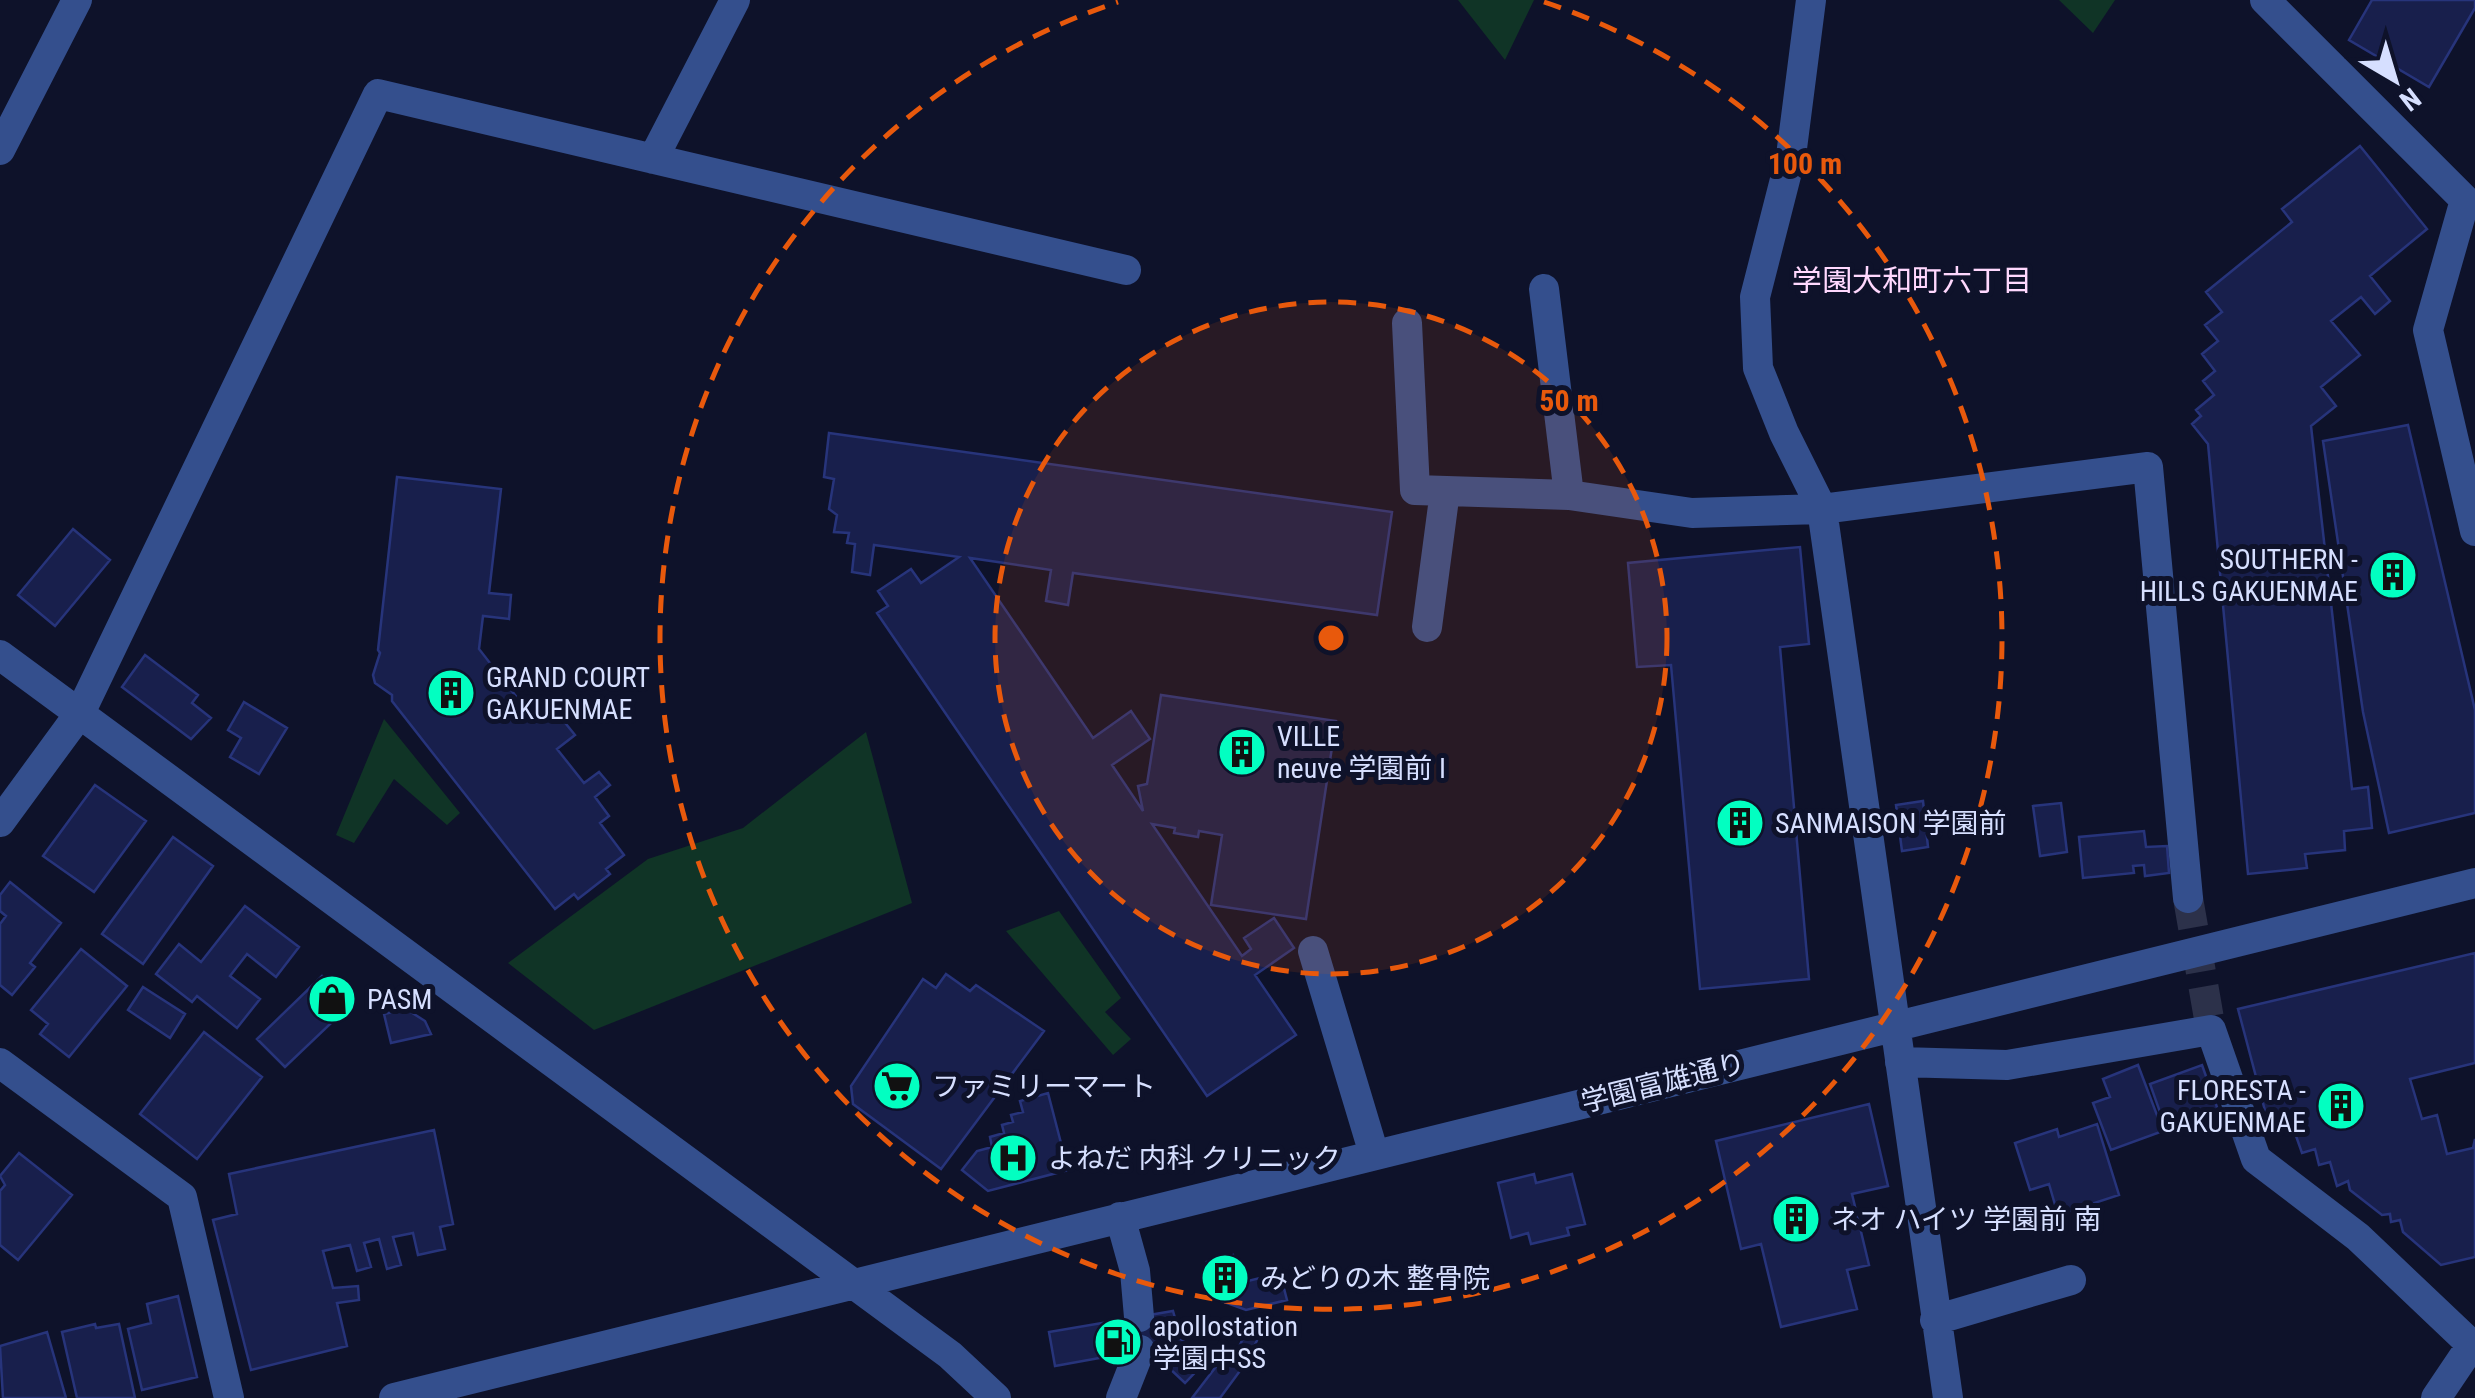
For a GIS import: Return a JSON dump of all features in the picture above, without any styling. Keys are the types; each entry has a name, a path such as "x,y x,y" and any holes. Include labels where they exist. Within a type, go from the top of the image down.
{"street":[{"path":"0,150 77,0"},
{"path":"653,160 735,0"},
{"path":"1811,0 1791,156 1755,297 1758,368 1784,433 1822,509 1948,1398"},
{"path":"2265,0 2465,200 2428,330 2475,532"},
{"path":"0,822 80,713 378,94 1126,270"},
{"path":"1544,289 1570,495"},
{"path":"1407,323 1415,490 1570,495 1692,514 1822,509 2148,467 2188,898"},
{"path":"1427,627 1445,491"},
{"path":"0,655 950,1355 996,1398"},
{"name":"学園富雄通り","path":"394,1398 2475,883"},
{"path":"1313,951 1374,1154"},
{"path":"1900,1062 2007,1065 2211,1030 2256,1159 2358,1236 2473,1347 2436,1398"},
{"path":"0,1062 182,1197 228,1398"},
{"path":"1120,1217 1135,1271 1139,1317"},
{"path":"1935,1320 2072,1280"},
{"path":"1121,1398 1140,1350"}],"green space":[{"path":"1458,0 1534,0 1505,60"},
{"path":"2059,0 2115,0 2093,33"},
{"path":"384,719 460,813 447,825 394,779 354,843 336,835"},
{"path":"866,732 912,903 594,1030 508,963 648,859 743,828"},
{"path":"1059,911 1121,998 1105,1012 1131,1039 1113,1055 1006,931"}],"building":[{"path":"2372,0 2475,0 2475,8 2429,87 2349,40"},
{"path":"2360,146 2427,229 2370,276 2390,301 2375,314 2361,297 2331,321 2360,355 2321,387 2336,406 2311,426 2352,789 2368,787 2372,828 2344,831 2345,850 2305,854 2307,868 2248,874 2208,444 2192,424 2201,416 2196,410 2214,395 2203,381 2215,371 2202,354 2218,341 2205,325 2222,312 2206,292 2292,222 2282,209"},
{"name":"SOUTHERN - HILLS GAKUENMAE","path":"2408,425 2475,710 2475,813 2389,833 2363,712 2323,441"},
{"name":"VILLE neuve 学園前 I","path":"829,433 1392,512 1377,615 1073,573 1068,605 1046,601 1051,570 970,558 1093,738 1131,711 1150,739 1112,765 1143,811 1138,786 1147,784 1161,695 1336,721 1306,919 1211,905 1222,835 1199,831 1198,837 1152,824 1242,956 1251,949 1244,938 1274,918 1294,948 1255,975 1296,1035 1207,1096 877,613 888,606 878,591 911,569 921,583 959,557 874,545 870,575 852,572 855,544 847,543 849,533 834,532 837,515 829,509 834,479 824,477"},
{"name":"GRAND COURT GAKUENMAE","path":"397,477 501,489 489,593 511,595 509,619 483,616 479,649 536,722 553,708 575,735 557,749 584,783 599,772 610,785 595,797 609,816 600,823 624,855 606,869 610,874 578,899 574,894 555,909 392,701 392,695 375,683"},
{"path":"73,529 110,560 55,626 18,595"},
{"name":"SANMAISON 学園前","path":"1800,547 1809,644 1780,647 1809,979 1700,989 1671,665 1637,667 1628,563"},
{"path":"145,655 198,695 192,703 211,718 191,739 122,687"},
{"path":"244,702 287,728 259,774 230,757 241,738 228,730"},
{"path":"95,785 146,821 94,892 43,856"},
{"path":"1923,801 1928,847 1902,851 1896,805"},
{"path":"2061,803 2067,852 2040,856 2033,806"},
{"path":"2144,831 2146,847 2167,846 2169,873 2145,876 2144,865 2133,866 2134,873 2083,878 2079,837"},
{"path":"173,837 213,866 143,964 102,934"},
{"path":"10,882 61,923 30,963 35,967 12,995 0,985 0,924 6,916 0,911 0,895"},
{"path":"245,906 299,947 276,977 247,954 230,976 260,999 237,1028 197,996 192,1002 156,974 179,944 201,962"},
{"path":"81,949 127,986 69,1057 40,1034 48,1024 31,1010"},
{"name":"FLORESTA - GAKUENMAE","path":"2475,953 2475,1063 2410,1079 2422,1119 2437,1115 2447,1154 2473,1148 2475,1139 2475,1257 2441,1265 2403,1232 2400,1220 2391,1222 2390,1214 2382,1215 2350,1190 2348,1181 2337,1186 2330,1162 2319,1165 2315,1149 2302,1153 2289,1116 2268,1122 2238,1009"},
{"path":"946,974 970,991 976,985 1044,1031 941,1169 853,1104 851,1086 923,979 936,988"},
{"path":"322,976 350,1005 285,1067 257,1039"},
{"path":"143,987 185,1014 170,1038 128,1010"},
{"path":"406,1009 425,1021 431,1034 391,1043 384,1014"},
{"path":"204,1032 262,1077 197,1159 140,1114"},
{"path":"2138,1065 2163,1131 2111,1150 2093,1103 2110,1097 2103,1079"},
{"path":"2202,1065 2218,1110 2166,1129 2150,1084"},
{"path":"1048,1093 1068,1170 988,1191 962,1170 977,1151 992,1147 990,1137 1004,1133 1002,1125 1013,1122 1011,1115 1023,1112 1020,1101"},
{"name":"ネオ ハイツ 学園前 南","path":"1869,1104 1888,1186 1852,1194 1869,1265 1847,1270 1857,1309 1781,1327 1761,1244 1741,1249 1716,1141"},
{"path":"2097,1124 2119,1195 2058,1215 2049,1184 2030,1190 2015,1143 2057,1129 2059,1137"},
{"path":"434,1130 453,1224 440,1227 445,1249 418,1255 413,1233 393,1237 401,1265 387,1269 379,1239 364,1243 371,1267 357,1271 350,1245 323,1251 333,1288 358,1286 359,1300 337,1303 347,1346 251,1370 213,1220 237,1214 229,1174"},
{"path":"19,1153 72,1195 18,1260 0,1245 0,1191 5,1185 0,1176"},
{"path":"1534,1174 1536,1183 1572,1174 1585,1224 1567,1228 1569,1235 1531,1244 1528,1233 1511,1238 1498,1183"},
{"name":"みどりの木 整骨院","path":"1233,1255 1240,1283 1280,1273 1287,1300 1246,1310 1216,1299 1207,1262"},
{"path":"178,1296 197,1377 142,1390 128,1329 151,1323 147,1304"},
{"path":"1173,1311 1181,1339 1206,1361 1185,1383 1149,1349 1055,1366 1049,1332"},
{"path":"95,1324 96,1328 119,1324 135,1398 77,1398 62,1332"},
{"path":"1247,1330 1259,1336 1251,1353 1239,1347"},
{"path":"47,1332 66,1398 3,1398 0,1346"},
{"path":"1228,1351 1245,1364 1220,1398 1192,1398"}],"tunnel":[{"path":"2188,898 2211,1030"}],"place":[{"name":"SOUTHERN - HILLS GAKUENMAE","path":"2393,575"},
{"name":"GRAND COURT GAKUENMAE","path":"451,693"},
{"name":"VILLE neuve 学園前 I","path":"1242,752"},
{"name":"SANMAISON 学園前","path":"1740,823"},
{"name":"PASM","path":"332,999"},
{"name":"ファミリーマート","path":"897,1086"},
{"name":"FLORESTA - GAKUENMAE","path":"2341,1106"},
{"name":"よねだ 内科 クリニック","path":"1013,1158"},
{"name":"ネオ ハイツ 学園前 南","path":"1796,1219"},
{"name":"みどりの木 整骨院","path":"1225,1278"},
{"name":"apollostation 学園中SS","path":"1118,1342"}],"district":[{"name":"学園大和町六丁目","path":"1912,281"}]}
